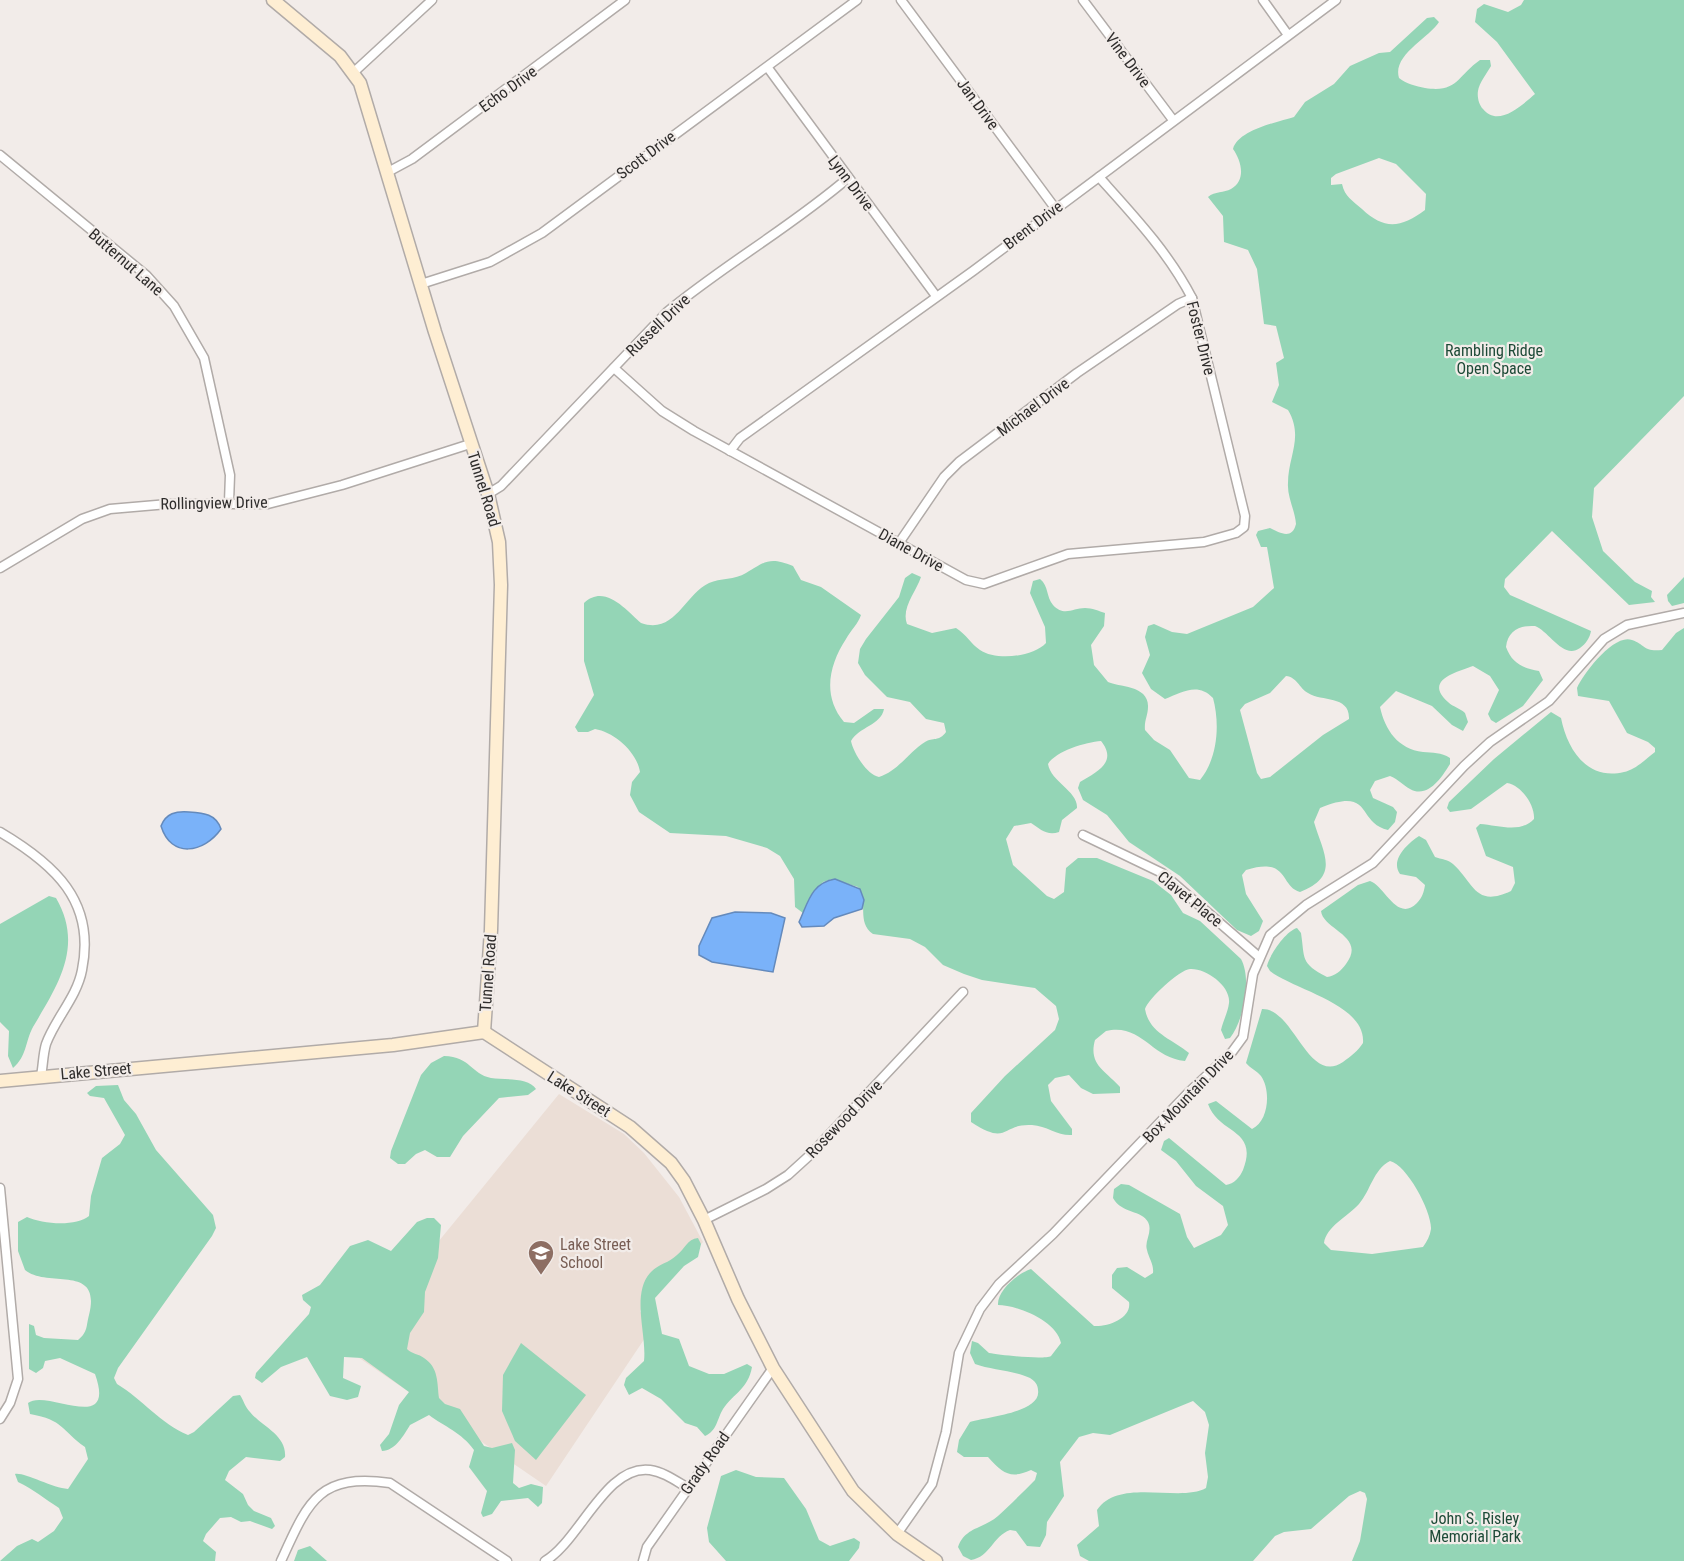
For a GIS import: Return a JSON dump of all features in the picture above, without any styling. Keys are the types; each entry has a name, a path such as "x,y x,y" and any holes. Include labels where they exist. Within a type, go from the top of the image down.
{"main road":[{"name":"Tunnel Road","path":"273,0 340,56 354,72 372,119 386,173 470,444 488,494 499,542 501,585 491,930 484,1032"},
{"name":"Lake Street","path":"0,1081 393,1045 484,1032 608,1112 647,1141 677,1172 704,1220 738,1299 773,1368 853,1491 897,1534 936,1561"}],"street":[{"path":"354,72 432,0"},
{"name":"Echo Drive","path":"386,173 412,159 625,0"},
{"name":"Scott Drive","path":"421,284 490,262 513,251 768,68 857,0"},
{"name":"Jan Drive","path":"901,0 1055,208"},
{"name":"Vine Drive","path":"1083,0 1173,120"},
{"path":"1263,0 1288,35"},
{"name":"Brent Drive","path":"730,451 740,438 1099,177 1336,0"},
{"name":"Lynn Drive","path":"768,68 936,296"},
{"name":"Butternut Lane","path":"0,155 146,275 174,306 204,358 230,475 229,502"},
{"name":"Foster Drive","path":"1099,177 1151,234 1176,268 1192,298 1245,516 1244,527"},
{"name":"Russell Drive","path":"488,494 501,486 667,312 693,291 820,202 848,178"},
{"name":"Michael Drive","path":"899,543 944,477 959,462 1077,373 1178,304 1192,298"},
{"name":"Diane Drive","path":"614,368 662,411 730,451 966,580 984,584 1068,554 1204,542 1236,533 1244,527"},
{"name":"Rollingview Drive","path":"0,568 82,519 110,509 229,502 268,504 306,496 470,444"},
{"name":"Box Mountain Drive","path":"897,1534 932,1484 946,1432 959,1353 980,1309 999,1284 1053,1234 1188,1093 1232,1052 1243,1037 1252,974 1258,956 1270,935 1287,918 1373,863 1464,766 1490,742 1549,701 1604,639 1627,625 1684,613"},
{"path":"0,832 48,863 66,885 78,909 84,938 82,971 47,1044 41,1076"},
{"name":"Clavet Place","path":"1083,836 1162,873 1258,956"},
{"name":"Rosewood Drive","path":"704,1220 788,1175 810,1155 963,992"},
{"path":"0,1188 18,1379 10,1403 0,1419"},
{"name":"Grady Road","path":"643,1561 647,1547 773,1368"},
{"path":"545,1561 558,1552 609,1488 624,1478 649,1470 665,1474 688,1488"},
{"path":"281,1561 315,1498 330,1486 350,1481 390,1483 507,1561"}],"shaded area":[{"name":"Lake Street School","path":"559,1094 624,1134 644,1153 679,1197 703,1242 640,1311 651,1329 546,1486 349,1351"}],"green space":[{"name":"Rambling Ridge Open Space","path":"1524,0 1684,0 1684,396 1594,488 1592,517 1603,551 1635,582 1652,591 1651,597 1655,602 1629,605 1552,531 1505,579 1504,587 1510,595 1591,631 1589,638 1574,651 1562,648 1535,626 1524,626 1512,633 1506,647 1511,657 1523,666 1539,671 1543,680 1523,706 1496,723 1488,714 1499,690 1490,676 1473,666 1451,674 1445,678 1439,688 1448,702 1465,713 1468,722 1463,731 1452,725 1432,706 1396,691 1380,707 1389,731 1406,747 1443,755 1450,758 1450,764 1434,785 1423,791 1410,789 1390,776 1375,781 1370,790 1373,798 1393,807 1397,812 1395,822 1388,830 1371,821 1357,803 1337,802 1320,808 1314,822 1326,863 1321,879 1313,886 1300,892 1289,884 1277,869 1260,867 1246,870 1242,875 1246,894 1263,921 1259,931 1251,936 1237,930 1180,876 1129,842 1107,815 1083,800 1078,788 1080,782 1099,770 1106,761 1106,748 1101,741 1072,748 1052,759 1048,764 1050,770 1073,796 1077,808 1062,820 1059,832 1047,832 1031,823 1014,826 1006,839 1013,865 1047,896 1054,899 1064,892 1066,868 1078,858 1097,858 1153,881 1171,895 1183,913 1200,921 1241,959 1246,977 1243,1010 1235,1030 1230,1038 1225,1039 1221,1030 1229,1003 1226,990 1210,975 1196,969 1185,971 1164,986 1145,1009 1147,1017 1156,1030 1189,1053 1185,1061 1163,1054 1129,1032 1106,1031 1095,1040 1094,1056 1100,1067 1120,1087 1120,1093 1093,1094 1081,1088 1069,1075 1055,1078 1048,1085 1051,1101 1072,1129 1072,1135 1032,1125 1022,1125 999,1133 983,1129 971,1122 971,1113 1005,1076 1055,1030 1059,1019 1056,1006 1035,988 982,980 964,974 943,965 925,947 910,939 873,934 865,924 863,899 858,887 832,879 823,882 803,913 795,907 794,879 780,856 767,848 726,836 670,833 639,812 630,795 632,782 640,772 629,750 610,734 595,729 578,732 575,727 594,695 584,661 584,603 600,596 608,597 641,623 662,624 671,619 700,589 709,583 742,575 768,562 778,561 793,566 801,580 821,587 861,615 835,659 830,691 837,712 844,722 854,723 874,709 884,709 879,719 859,732 851,741 861,762 870,772 879,777 898,766 919,746 941,737 946,732 944,723 926,719 910,702 887,697 865,675 858,663 860,649 899,597 905,578 912,573 921,577 907,606 907,624 932,633 956,628 980,650 995,656 1014,656 1032,652 1046,643 1045,627 1030,593 1033,581 1040,579 1057,609 1069,611 1088,608 1105,613 1104,626 1091,645 1094,665 1108,682 1132,688 1144,695 1148,707 1145,730 1154,740 1170,750 1189,778 1200,780 1211,762 1216,740 1213,698 1202,690 1196,689 1165,699 1151,689 1142,673 1150,655 1145,637 1148,626 1154,624 1172,632 1187,634 1253,607 1274,588 1267,547 1261,547 1256,535 1258,531 1270,528 1289,534 1296,524 1288,488 1295,429 1288,410 1272,402 1279,385 1276,363 1284,358 1276,326 1264,324 1257,269 1248,250 1224,242 1223,216 1208,197 1231,189 1239,180 1240,164 1233,149 1242,137 1259,128 1294,117 1305,102 1334,84 1350,66 1379,53 1390,52 1427,18 1434,17 1439,22 1406,54 1398,70 1399,78 1425,88 1444,88 1451,86 1480,60 1490,60 1491,66 1481,81 1478,91 1480,105 1489,114 1496,116 1503,116 1517,109 1535,94 1497,42 1475,22 1477,9 1484,4 1508,12 1521,5","holes":["1379,158 1396,164 1426,194 1425,210 1400,223 1385,223 1370,216 1352,201 1342,184 1331,185 1331,178 1336,174","1286,676 1293,678 1308,693 1334,700 1345,706 1349,719 1323,735 1270,777 1261,779 1257,773 1240,710 1245,704 1270,693"]},
{"path":"1684,577 1684,603 1672,606 1667,595"},
{"name":"John S. Risley Memorial Park","path":"1684,628 1684,1561 1352,1561 1360,1541 1367,1499 1365,1493 1360,1491 1349,1496 1311,1529 1284,1532 1275,1536 1253,1561 1089,1561 1080,1556 1077,1545 1099,1526 1097,1510 1107,1500 1134,1492 1181,1493 1206,1488 1208,1477 1205,1453 1209,1425 1205,1412 1193,1401 1110,1435 1093,1433 1079,1437 1060,1462 1064,1496 1047,1522 1046,1535 1040,1547 1027,1546 1016,1531 1010,1530 999,1537 983,1555 971,1560 963,1556 958,1547 961,1540 970,1532 998,1516 1035,1480 1037,1473 1031,1470 1018,1474 1008,1473 988,1457 964,1457 957,1452 959,1440 970,1422 1011,1413 1031,1404 1037,1398 1037,1386 1030,1378 975,1364 970,1353 972,1341 978,1343 989,1353 1031,1357 1051,1356 1061,1343 1058,1335 1044,1321 1025,1311 998,1305 1001,1294 1015,1278 1031,1269 1094,1326 1106,1325 1123,1317 1129,1308 1129,1302 1112,1288 1112,1275 1117,1268 1127,1267 1145,1278 1153,1273 1153,1270 1146,1247 1150,1229 1148,1222 1141,1215 1121,1207 1113,1198 1114,1189 1121,1184 1129,1185 1180,1214 1187,1237 1194,1248 1221,1235 1228,1225 1223,1206 1196,1186 1176,1161 1161,1150 1164,1141 1169,1138 1226,1185 1234,1182 1240,1175 1247,1156 1246,1146 1236,1133 1213,1114 1208,1104 1216,1101 1252,1129 1262,1119 1267,1105 1264,1082 1261,1076 1246,1063 1262,1009 1273,1012 1283,1020 1310,1056 1320,1064 1331,1067 1343,1062 1363,1043 1361,1029 1341,1008 1270,971 1267,966 1279,944 1297,928 1301,933 1305,960 1308,964 1327,977 1338,973 1351,954 1351,947 1348,940 1324,918 1321,911 1358,885 1370,881 1403,909 1410,908 1417,903 1425,885 1416,877 1400,874 1397,863 1405,848 1419,836 1426,840 1435,857 1451,863 1482,895 1499,896 1511,891 1515,883 1513,867 1486,856 1476,828 1480,824 1516,827 1528,824 1534,819 1534,814 1526,796 1507,783 1471,809 1450,812 1447,808 1449,802 1494,759 1551,712 1561,718 1568,741 1581,760 1589,767 1611,774 1628,771 1640,764 1655,752 1655,748 1648,742 1627,733 1609,701 1578,696 1577,688 1600,656 1617,643 1625,639 1632,640 1648,649 1662,650 1676,633","holes":["1390,1161 1397,1164 1417,1190 1430,1221 1431,1229 1423,1247 1372,1254 1331,1250 1324,1243 1329,1232 1359,1204 1384,1165"]},
{"path":"49,896 56,898 64,916 68,932 68,949 59,980 30,1033 23,1054 13,1068 8,1056 9,1031 0,1022 0,924"},
{"path":"444,1056 460,1059 484,1076 528,1082 536,1089 528,1095 499,1098 463,1136 450,1157 437,1157 425,1150 416,1154 405,1164 398,1164 390,1158 391,1151 421,1075 431,1063"},
{"path":"118,1085 124,1100 136,1114 156,1150 213,1215 216,1228 118,1368 114,1378 117,1384 160,1418 188,1435 233,1396 240,1395 250,1412 278,1437 285,1449 285,1457 280,1461 246,1457 229,1471 225,1480 243,1494 254,1511 271,1518 275,1526 272,1529 250,1521 241,1522 231,1517 220,1518 203,1541 216,1552 215,1561 0,1561 17,1546 32,1539 38,1542 54,1531 63,1518 59,1508 18,1482 15,1474 68,1489 88,1459 85,1447 50,1419 30,1414 28,1403 37,1400 88,1406 96,1403 99,1392 95,1374 60,1358 45,1361 43,1368 36,1373 29,1369 29,1324 34,1326 36,1335 44,1338 78,1340 86,1329 91,1299 88,1289 81,1283 47,1278 25,1270 18,1251 18,1222 27,1217 50,1223 68,1223 89,1216 91,1196 102,1158 120,1144 125,1135 104,1098 90,1096 87,1093 96,1086"},
{"path":"434,1218 441,1225 438,1258 425,1292 424,1312 410,1333 407,1349 429,1362 435,1371 439,1398 445,1404 460,1409 484,1446 492,1448 512,1443 515,1450 513,1483 519,1488 531,1484 543,1487 542,1503 538,1507 528,1498 501,1501 492,1514 483,1517 481,1513 487,1491 469,1467 474,1450 458,1434 429,1415 410,1425 395,1445 382,1451 380,1445 389,1434 399,1405 409,1392 362,1358 344,1357 343,1378 361,1386 358,1397 347,1400 330,1396 307,1357 281,1367 262,1383 255,1378 256,1373 309,1314 311,1307 303,1300 302,1295 320,1285 350,1246 368,1240 391,1251 417,1222"},
{"path":"698,1238 701,1244 698,1257 684,1266 655,1298 662,1334 679,1339 689,1366 709,1374 724,1374 747,1364 752,1367 744,1386 723,1409 712,1431 705,1436 697,1427 685,1423 661,1399 642,1388 629,1395 624,1385 626,1378 644,1361 641,1292 644,1282 653,1270 674,1258 691,1240"},
{"path":"521,1343 586,1395 536,1460 515,1441 502,1411 503,1375"},
{"path":"736,1470 756,1477 784,1478 806,1509 819,1540 830,1546 854,1538 860,1542 859,1548 849,1561 726,1561 709,1542 707,1528 721,1476"},
{"path":"310,1546 327,1561 294,1561 298,1550"}],"water":[{"path":"189,812 213,817 221,829 206,843 188,849 180,848 172,844 161,826 172,814"},
{"path":"835,879 860,889 864,900 862,909 834,918 824,926 802,927 799,922 815,889"},
{"path":"735,912 771,913 785,918 773,972 712,962 699,955 699,946 712,918"}],"place":[{"name":"Lake Street School","path":"541,1276"}]}
